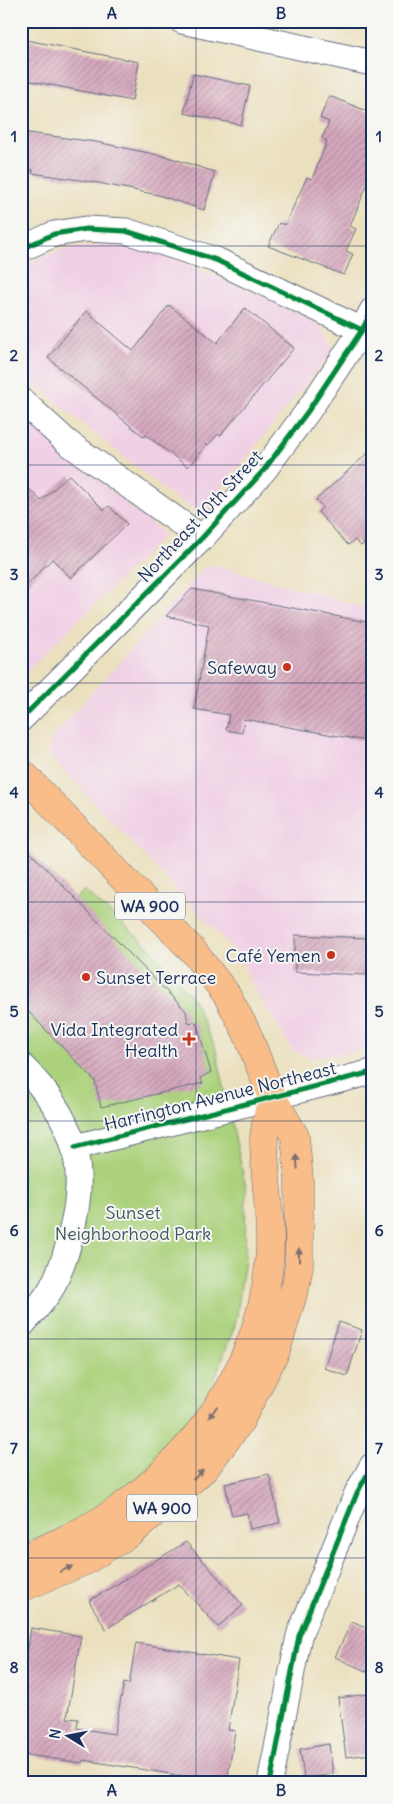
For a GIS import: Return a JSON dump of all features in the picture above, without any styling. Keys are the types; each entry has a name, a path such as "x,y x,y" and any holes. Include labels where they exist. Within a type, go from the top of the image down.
{"main road":[{"name":"WA 900","path":"21,772 193,950 227,995 247,1033 272,1097 295,1136 299,1187 299,1265 296,1284 276,1351 262,1382 239,1423 205,1468 169,1502 132,1532 85,1561 21,1588"},
{"name":"WA 900","path":"21,1559 73,1537 116,1510 185,1450 216,1408 238,1370 265,1291 269,1262 269,1211 264,1137 272,1097"},
{"path":"262,1382 256,1364 267,1326 270,1307 265,1291"}],"street":[{"path":"182,21 372,63"},
{"path":"21,249 54,234 86,229 126,230 216,260 367,321"},
{"name":"Northeast 10th Street","path":"21,719 202,538 264,470 308,411 367,321"},
{"path":"21,400 67,442 202,538"},
{"path":"21,1065 44,1088 60,1114 75,1147 80,1173 77,1212 66,1252 52,1288 21,1326"},
{"name":"Harrington Avenue Northeast","path":"75,1147 372,1072"},
{"path":"270,1783 299,1636 357,1493 372,1466"}],"shaded area":[{"path":"103,245 140,248 184,263 313,318 335,348 203,511 192,508 177,500 50,397 21,371 21,267 67,248"},
{"path":"21,416 165,535 21,677"},
{"path":"213,565 372,609 372,1050 311,1058 293,1051 254,989 238,954 49,755 50,740 204,568"}],"green space":[{"name":"Sunset Neighborhood Park","path":"84,890 150,948 193,999 216,1050 246,1188 245,1257 236,1322 211,1389 185,1434 132,1485 87,1517 21,1545 21,954"}],"building":[{"path":"21,39 139,62 132,101 21,79"},
{"path":"193,74 250,86 241,125 184,113"},
{"path":"329,96 372,113 372,173 350,226 356,229 346,251 353,254 344,275 268,246 279,223 285,225 307,177 312,179 327,141 322,138 329,122 320,118"},
{"path":"21,132 96,142 168,157 215,172 204,210 158,195 93,182 32,173 33,170 21,168"},
{"path":"169,305 217,343 245,308 294,348 220,436 218,434 207,444 188,467 146,435 144,437 48,358 86,311 133,351"},
{"path":"372,449 372,536 361,546 355,540 348,545 318,512 323,507 316,500"},
{"path":"69,475 104,510 109,506 127,524 71,578 52,559 21,591 21,480 41,501"},
{"name":"Safeway","path":"192,589 372,623 372,742 244,719 242,733 226,730 229,715 194,709 209,625 166,616"},
{"name":"Sunset Terrace","path":"21,843 186,1011 188,1023 196,1022 211,1072 200,1078 203,1083 101,1107 95,1081 21,1004"},
{"name":"Café Yemen","path":"295,935 368,938 367,975 295,972"},
{"path":"339,1322 362,1330 347,1376 324,1368"},
{"path":"269,1474 280,1523 250,1529 247,1513 232,1516 225,1484"},
{"path":"186,1542 243,1605 218,1627 179,1584 106,1629 89,1601"},
{"path":"352,1621 372,1630 372,1674 335,1657"},
{"path":"31,1628 81,1636 67,1718 78,1719 77,1728 114,1734 124,1683 129,1684 136,1643 239,1660 228,1730 235,1731 227,1783 83,1760 82,1763 21,1754 21,1694"},
{"path":"368,1694 372,1725 372,1754 346,1757 338,1698"},
{"path":"329,1744 333,1774 304,1778 300,1749"}],"cycle path":[{"path":"21,249 54,234 86,229 126,231 216,260 362,330"},
{"path":"21,719 202,538 264,470 308,411 362,330 372,311"},
{"path":"75,1147 372,1072"},
{"path":"270,1783 299,1636 357,1493 372,1466"}],"place":[{"name":"Safeway","path":"287,667"},
{"name":"Café Yemen","path":"331,955"},
{"name":"Sunset Terrace","path":"86,977"},
{"name":"Vida Integrated Health","path":"189,1039"}]}
